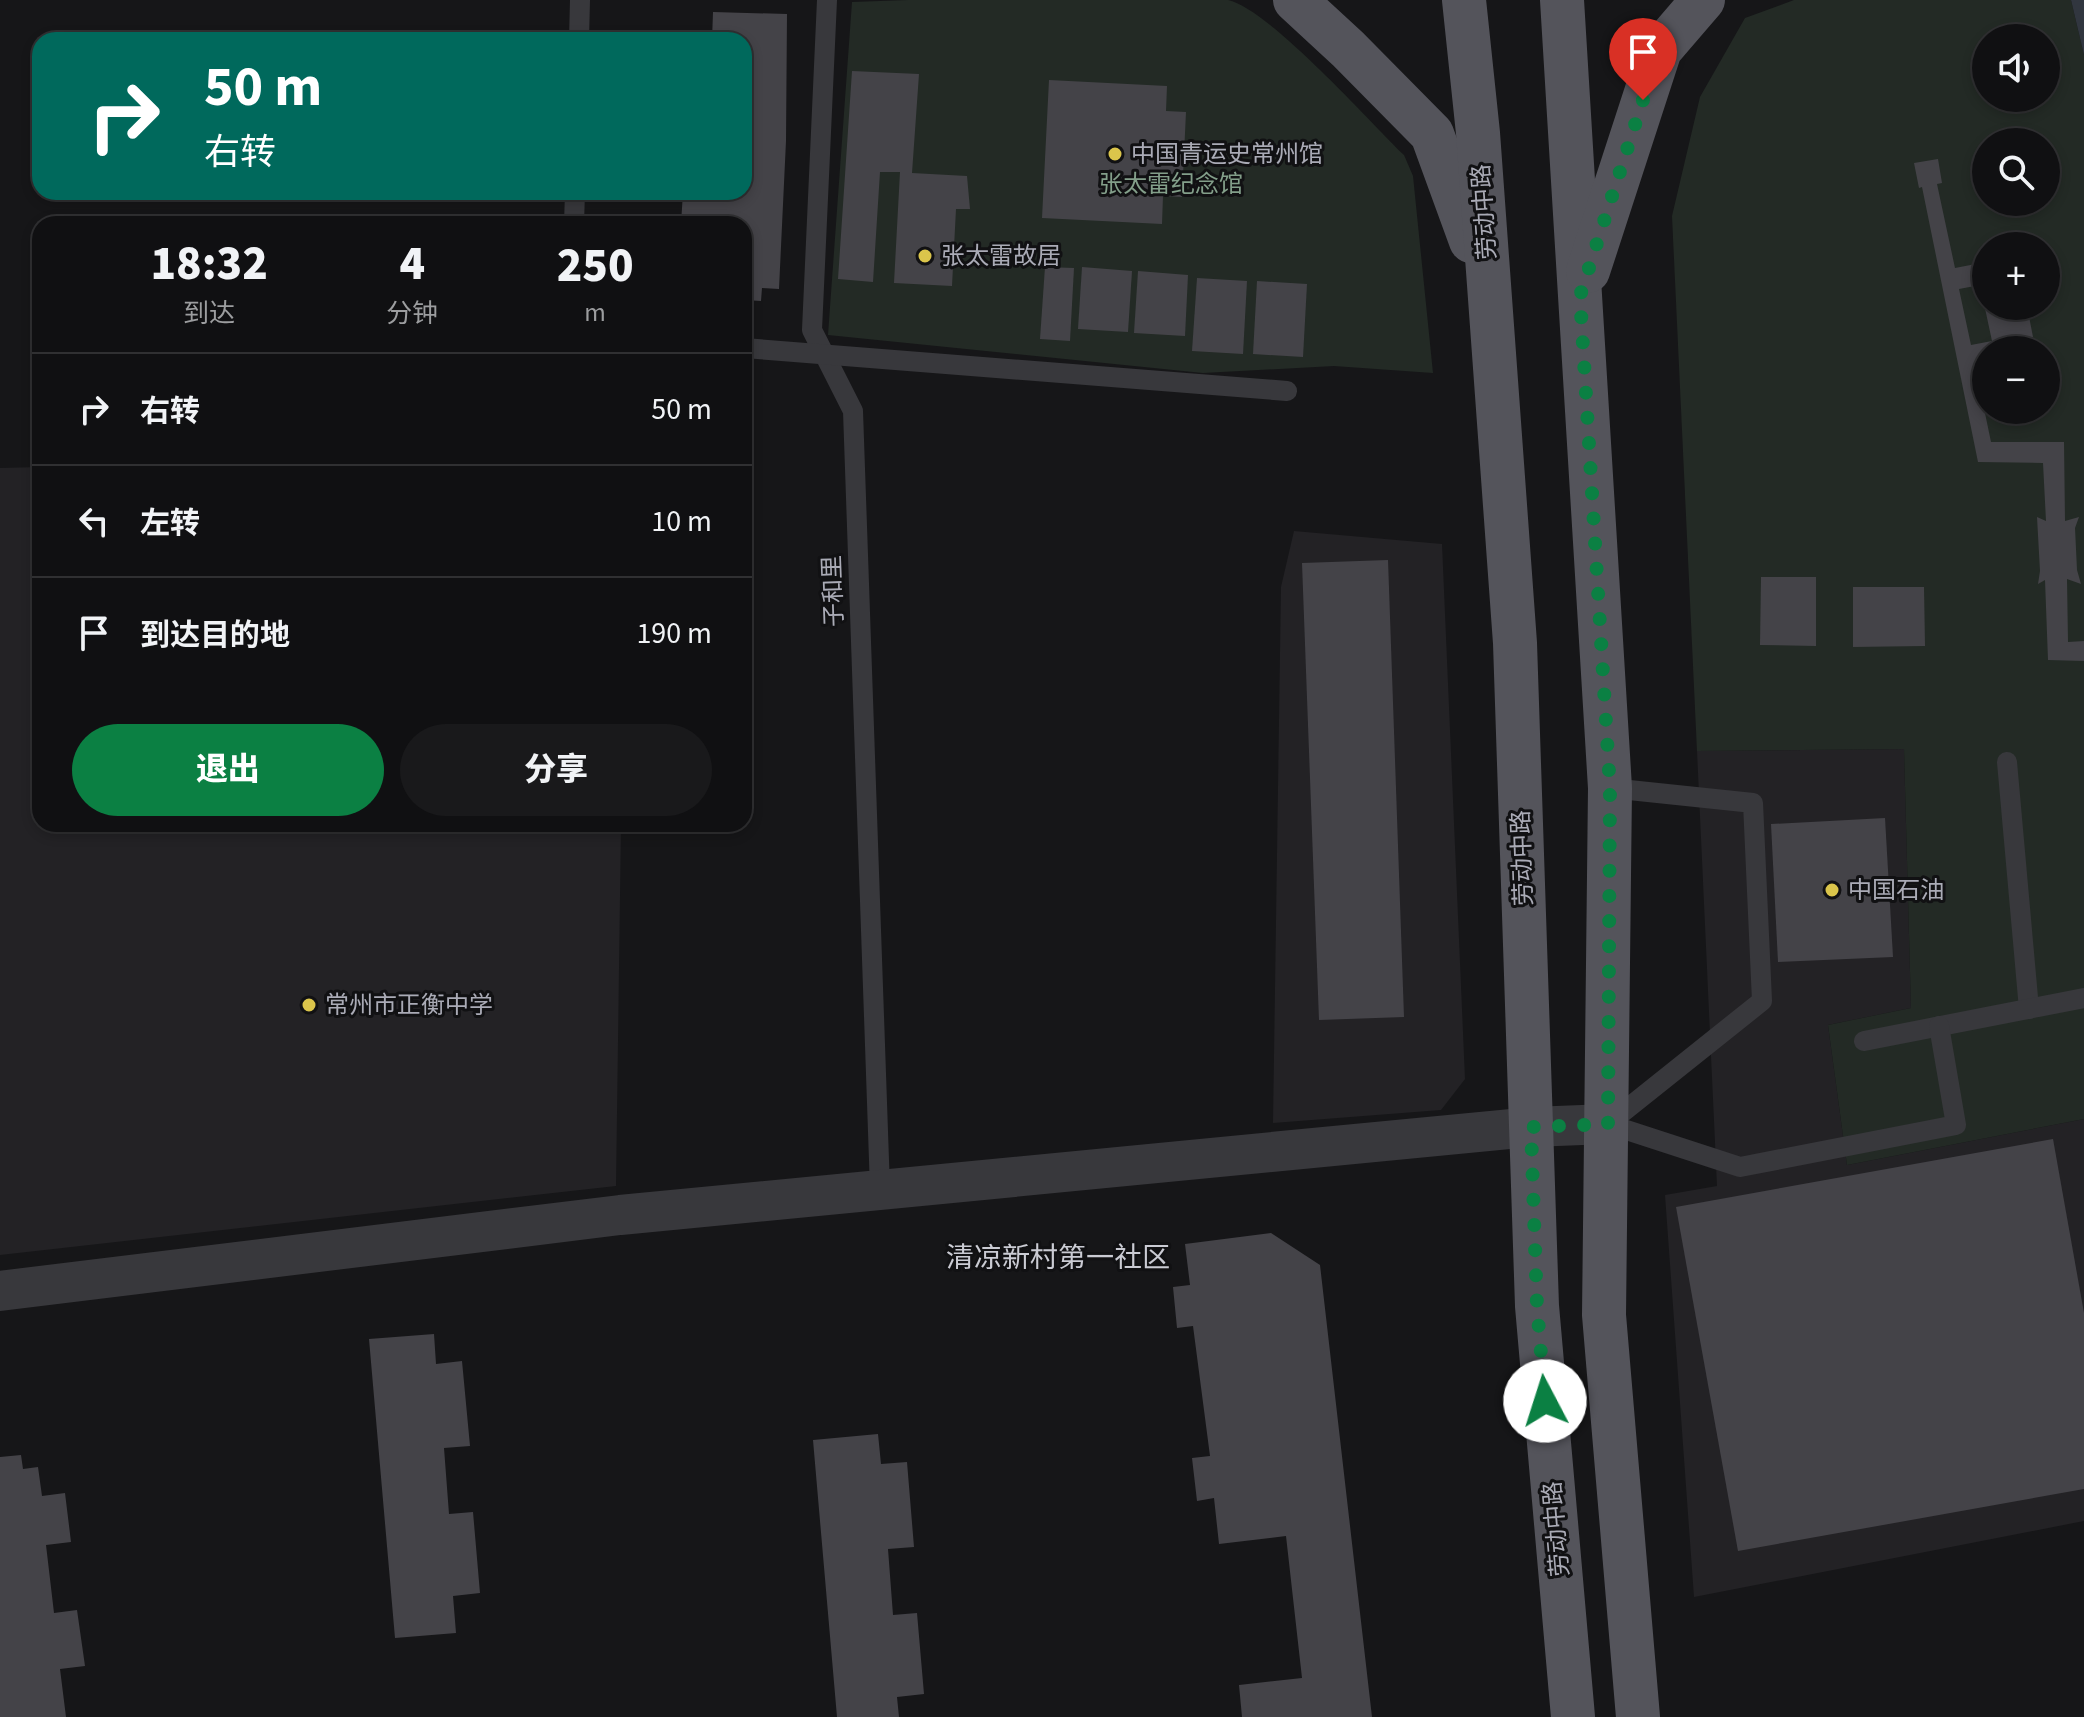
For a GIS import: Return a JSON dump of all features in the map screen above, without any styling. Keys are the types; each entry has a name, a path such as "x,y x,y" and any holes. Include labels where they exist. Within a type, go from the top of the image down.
{"main road":[{"path":"1295,0 1432,134 1489,290"},
{"name":"劳动中路","path":"1464,0 1478,133 1515,643 1537,1306 1573,1717"},
{"path":"1562,0 1610,788 1604,1315 1638,1717"},
{"path":"1580,296 1660,50 1703,0"}],"street":[{"path":"0,1291 605,1217 1531,1127 1608,1124"}],"lane":[{"path":"579,32 580,0"},
{"name":"子和里","path":"827,0 812,330 853,411 880,1189"},
{"path":"752,348 1287,391"},
{"path":"2007,762 2029,1009"},
{"path":"1608,1124 1762,1001 1753,803 1610,788"},
{"path":"1864,1041 2084,998"},
{"path":"1608,1124 1740,1167 1956,1125 1939,1026"}],"shaded area":[{"path":"2071,0 2084,0 2084,55"},
{"name":"常州市正衡中学","path":"32,467 32,832 621,832 616,1186 0,1255 0,468"},
{"path":"1294,531 1442,544 1465,1079 1441,1110 1273,1123 1281,587"},
{"path":"1904,749 1911,1008 1828,1025 1847,1165 2084,1119 2084,1521 1694,1597 1665,1195 1717,1186 1697,751"}],"green space":[{"name":"张太雷纪念馆","path":"1228,0 1268,23 1318,68 1404,155 1413,176 1433,373 1334,366 1203,373 828,335 852,2"},
{"path":"1794,0 2071,0 2084,55 2084,1119 1847,1165 1828,1025 1911,1008 1904,749 1697,751 1672,216 1700,97 1745,18"}],"building":[{"path":"713,12 787,14 786,141 779,289 762,288 761,301 752,300 752,216 682,216 682,200 752,200 752,32 712,32"},
{"path":"852,71 919,74 912,173 967,176 970,209 956,209 952,286 894,283 900,172 880,172 873,282 838,279"},
{"name":"中国青运史常州馆","path":"1049,80 1167,86 1166,111 1186,112 1182,197 1163,196 1162,224 1042,218"},
{"path":"1938,159 1942,183 1937,184 1955,268 1972,265 1972,287 1959,289 1972,345 1972,424 1987,424 1991,442 2064,442 2065,521 2079,517 2075,528 2077,570 2081,584 2067,579 2068,642 2084,641 2084,661 2048,660 2045,580 2038,584 2037,517 2046,521 2043,463 1978,462 1922,187 1919,188 1914,163"},
{"path":"1045,267 1074,268 1070,341 1040,339"},
{"path":"1082,267 1132,271 1128,332 1078,329"},
{"path":"1138,271 1188,275 1185,336 1134,333"},
{"path":"1197,278 1247,281 1243,354 1192,351"},
{"path":"1257,281 1307,284 1303,357 1253,354"},
{"path":"1988,320 2030,320 2033,336 1991,336"},
{"path":"1388,560 1404,1017 1319,1020 1302,563"},
{"path":"1761,577 1816,577 1816,646 1760,645"},
{"path":"1853,587 1924,587 1925,646 1853,647"},
{"name":"中国石油","path":"1885,818 1893,957 1778,962 1771,824"},
{"path":"2053,1139 2084,1313 2084,1489 1738,1551 1676,1207"},
{"path":"1271,1233 1320,1265 1372,1717 1242,1717 1239,1685 1302,1678 1286,1536 1219,1544 1214,1498 1197,1501 1192,1458 1210,1456 1193,1326 1177,1328 1173,1287 1190,1285 1185,1244"},
{"path":"434,1334 436,1364 462,1361 470,1446 444,1448 449,1514 473,1512 480,1593 453,1596 456,1633 395,1638 369,1339"},
{"path":"878,1434 881,1464 907,1462 914,1547 888,1549 893,1615 917,1613 924,1694 897,1697 899,1717 837,1717 813,1440"},
{"path":"21,1455 23,1469 38,1467 42,1496 65,1493 71,1542 46,1545 54,1613 77,1610 85,1666 60,1669 66,1717 0,1717 0,1457"}],"place":[{"name":"中国青运史常州馆","path":"1115,154"},
{"name":"张太雷故居","path":"925,256"},
{"name":"中国石油","path":"1832,890"},
{"name":"常州市正衡中学","path":"309,1005"}],"district":[{"name":"清凉新村第一社区","path":"1058,1257"}],"route":[{"path":"1545,1401 1537,1306 1531,1127 1608,1124 1610,788 1580,296 1643,100"}]}
